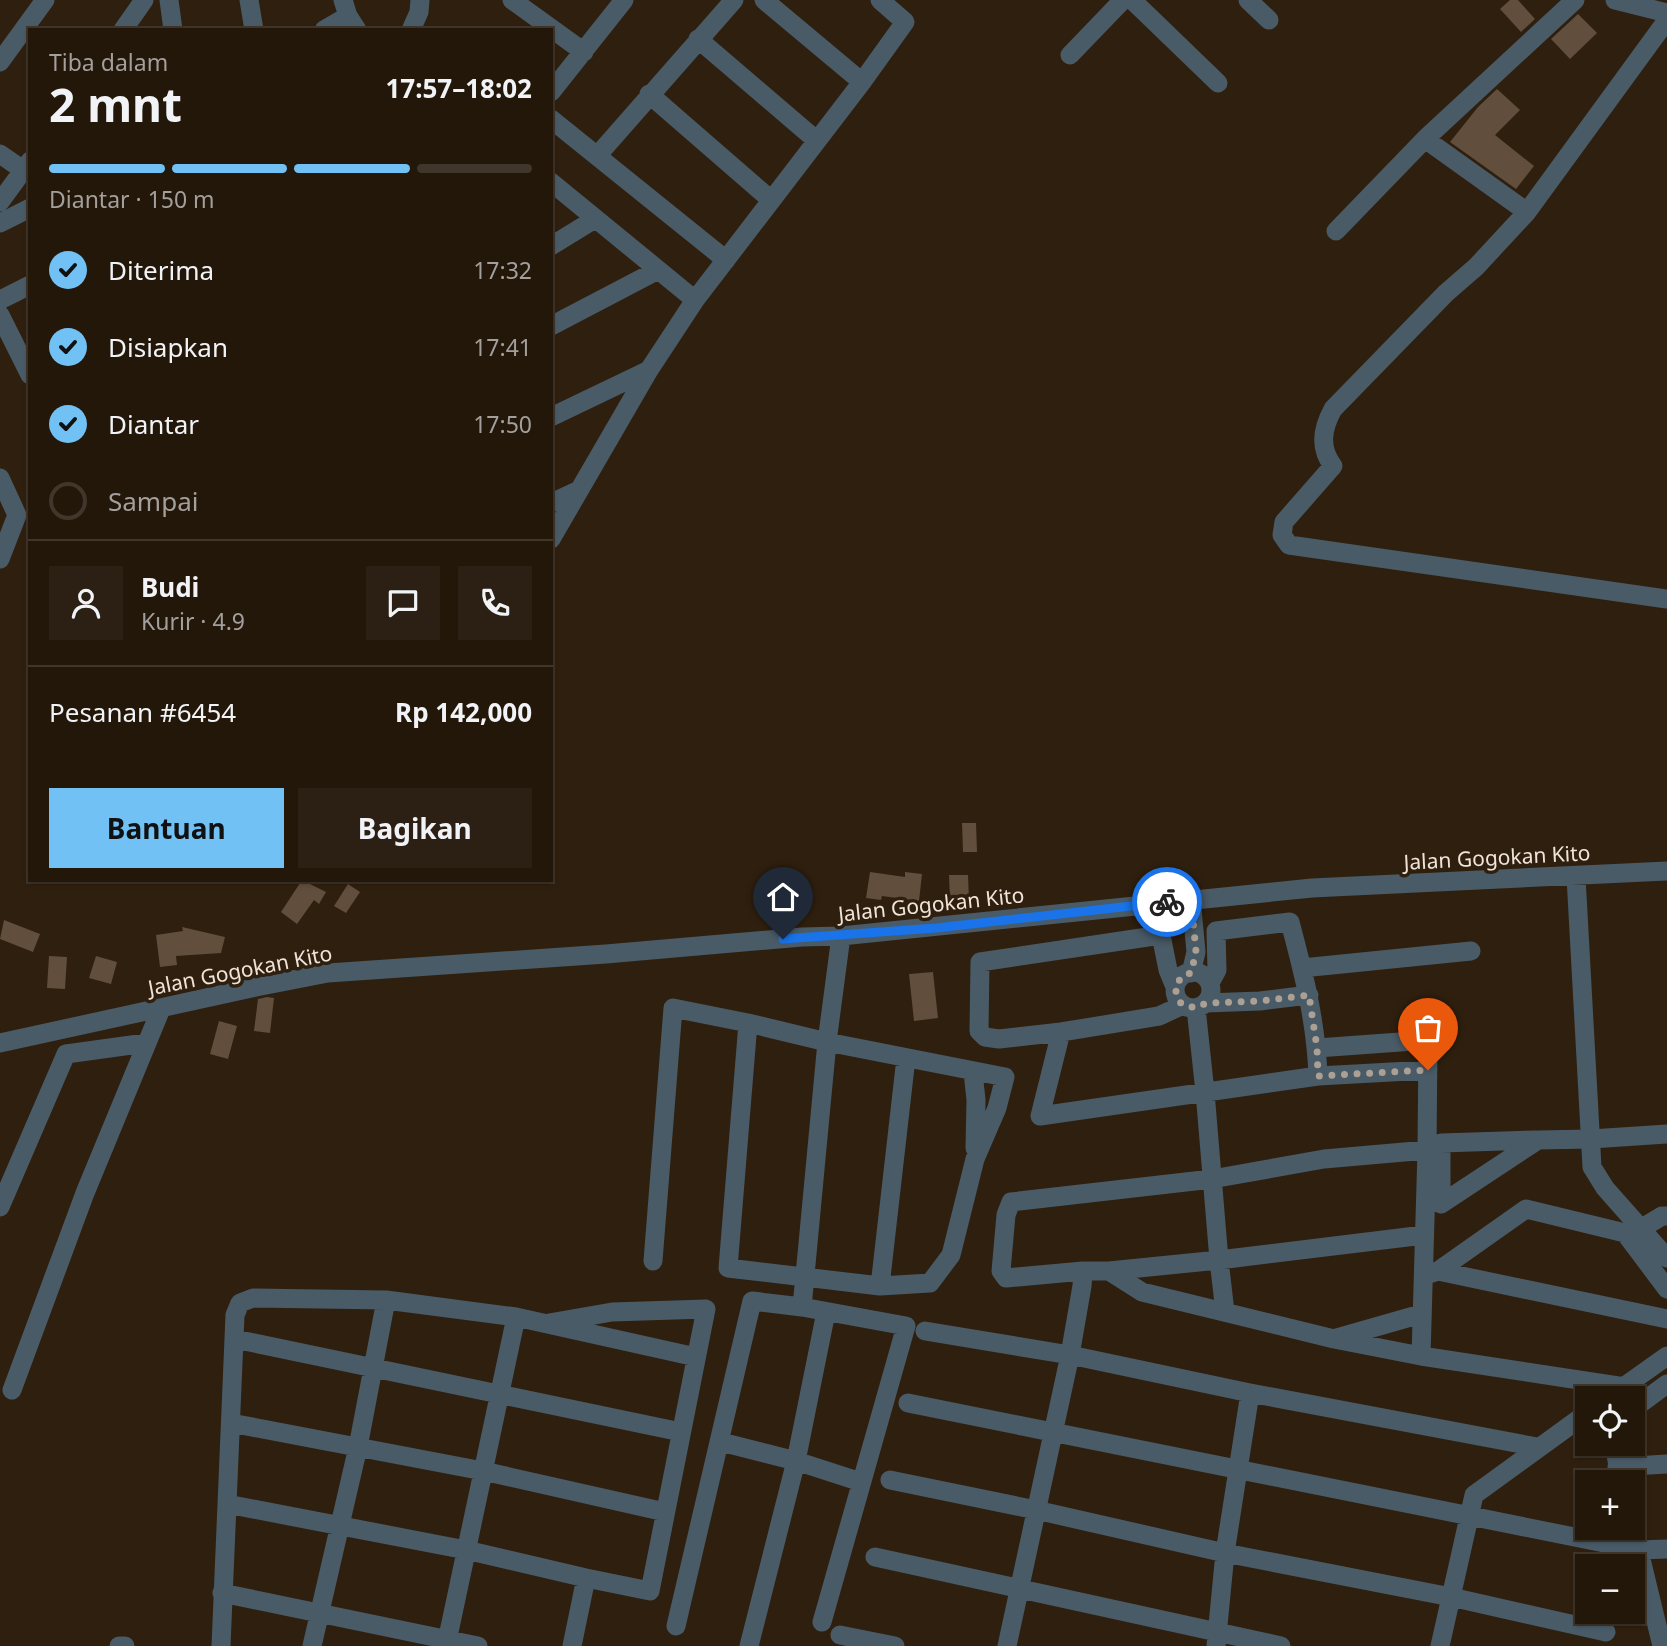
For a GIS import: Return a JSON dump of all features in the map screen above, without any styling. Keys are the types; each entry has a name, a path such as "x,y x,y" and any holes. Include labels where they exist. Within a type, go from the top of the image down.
{"street":[{"path":"0,62 45,0"},
{"path":"124,28 144,0"},
{"path":"169,0 173,28"},
{"path":"249,0 255,28"},
{"path":"417,27 420,0"},
{"path":"512,0 551,28"},
{"path":"553,90 624,0"},
{"path":"597,156 734,0"},
{"path":"764,0 862,82"},
{"path":"553,536 649,370 695,300 905,22 880,0"},
{"path":"1070,55 1123,0"},
{"path":"1132,0 1218,83"},
{"path":"1248,0 1269,20"},
{"path":"1336,231 1425,139 1574,0"},
{"path":"1615,0 1667,13"},
{"path":"327,28 349,15"},
{"path":"1667,20 1527,212 1476,267 1446,293 1333,409 1324,425 1323,442 1325,456 1333,466 1284,522 1282,535 1289,545 1667,599"},
{"path":"553,30 584,52"},
{"path":"698,39 816,140"},
{"path":"649,94 771,200"},
{"path":"553,121 726,260"},
{"path":"1425,139 1527,212"},
{"path":"0,155 26,165 0,202"},
{"path":"553,184 695,300"},
{"path":"0,223 28,209"},
{"path":"553,245 595,219"},
{"path":"553,325 658,270"},
{"path":"0,300 28,286"},
{"path":"0,315 28,371"},
{"path":"553,416 649,370"},
{"path":"0,478 24,517 4,538 0,559"},
{"path":"553,502 579,490"},
{"name":"Jalan Gogokan Kito","path":"0,1043 328,973 841,936 1312,888 1666,871"},
{"path":"1576,877 1592,1167 1605,1188 1667,1258"},
{"path":"1191,899 1196,952 1191,973"},
{"path":"1190,1001 1168,970 1161,935 980,961 978,1023 982,1035 999,1039 1061,1032 1159,1016 1211,994 1210,982 1217,970 1216,931 1290,922 1309,995 1318,1076"},
{"path":"802,1307 827,1042 841,936"},
{"path":"1302,968 1471,951"},
{"path":"1210,982 1202,974 1182,976 1190,1001 1205,1092 1225,1312"},
{"path":"1190,1001 1260,1001 1309,995"},
{"path":"653,1261 673,1008 748,1023 827,1042 1005,1077 997,1108 975,1159 951,1255 930,1283 880,1286 728,1268 748,1023"},
{"path":"12,1390 85,1193 160,1009"},
{"path":"1061,1032 1040,1116 1318,1076 1428,1070"},
{"path":"1317,1048 1428,1040 1424,1235 1431,1273 1420,1314 1421,1356"},
{"path":"0,1207 66,1054 146,1043"},
{"path":"880,1286 906,1058"},
{"path":"973,1072 976,1101 975,1159"},
{"path":"1538,1140 1441,1204 1441,1143 1667,1134"},
{"path":"1424,1235 1219,1261 1109,1271 1006,1278 1001,1271 1006,1215 1012,1202 1212,1179 1325,1159 1427,1150"},
{"path":"1431,1273 1527,1209 1625,1233 1667,1289"},
{"path":"1642,1228 1662,1216 1667,1216"},
{"path":"1007,1646 1070,1354 1083,1271"},
{"path":"1109,1271 1142,1292 1334,1339 1421,1356 1618,1386"},
{"path":"1431,1273 1667,1319"},
{"path":"221,1646 235,1315 240,1303 253,1298 386,1300 549,1323 696,1357"},
{"path":"312,1646 358,1447 386,1300"},
{"path":"676,1626 752,1301 906,1326 822,1622"},
{"path":"226,1504 466,1550 650,1591 706,1309 612,1312 549,1323"},
{"path":"749,1646 796,1461 827,1312"},
{"path":"1334,1339 1420,1314"},
{"path":"446,1643 516,1317"},
{"path":"925,1331 1070,1354 1250,1392 1538,1447"},
{"path":"235,1339 681,1432"},
{"path":"1626,1386 1667,1356"},
{"path":"1645,1400 1667,1384"},
{"path":"1217,1639 1225,1553 1250,1392"},
{"path":"908,1403 1639,1550 1667,1549"},
{"path":"1440,1646 1474,1496 1575,1421"},
{"path":"231,1423 483,1471 665,1512"},
{"path":"721,1442 796,1461 861,1482"},
{"path":"1641,1470 1667,1464"},
{"path":"890,1480 1606,1632"},
{"path":"1636,1540 1662,1627 1662,1646"},
{"path":"875,1557 1020,1589 1217,1639 1281,1646"},
{"path":"572,1646 586,1578"},
{"path":"222,1593 446,1643 478,1646"},
{"path":"840,1635 895,1646"},
{"path":"119,1646 125,1646"}],"building":[{"path":"1510,0 1518,0 1535,19 1521,32 1500,9"},
{"path":"1578,14 1597,33 1570,59 1551,39"},
{"path":"1497,89 1520,110 1495,135 1534,166 1516,189 1450,142 1478,107"},
{"path":"962,823 976,823 977,852 963,852"},
{"path":"870,872 905,877 905,872 922,874 919,901 882,896 881,900 866,898"},
{"path":"949,875 968,875 969,900 950,900"},
{"path":"301,882 326,892 319,904 314,900 297,924 281,912"},
{"path":"348,884 360,892 346,913 334,906"},
{"path":"4,920 40,934 33,952 0,939"},
{"path":"182,927 225,937 221,953 176,956 177,965 160,967 156,935 183,931"},
{"path":"49,956 67,957 65,989 47,988"},
{"path":"96,956 117,962 111,984 89,978"},
{"path":"933,972 938,1018 914,1021 909,974"},
{"path":"274,998 270,1033 254,1031 258,999"},
{"path":"219,1021 237,1026 228,1059 210,1054"}],"way so far":[{"path":"1167,902 1191,899 1196,952 1191,973 1182,976 1175,987 1175,994 1183,1005 1196,1008 1206,1003 1260,1001 1309,995 1318,1076 1428,1070"}],"route":[{"path":"783,939 936,928 1167,902"}]}
